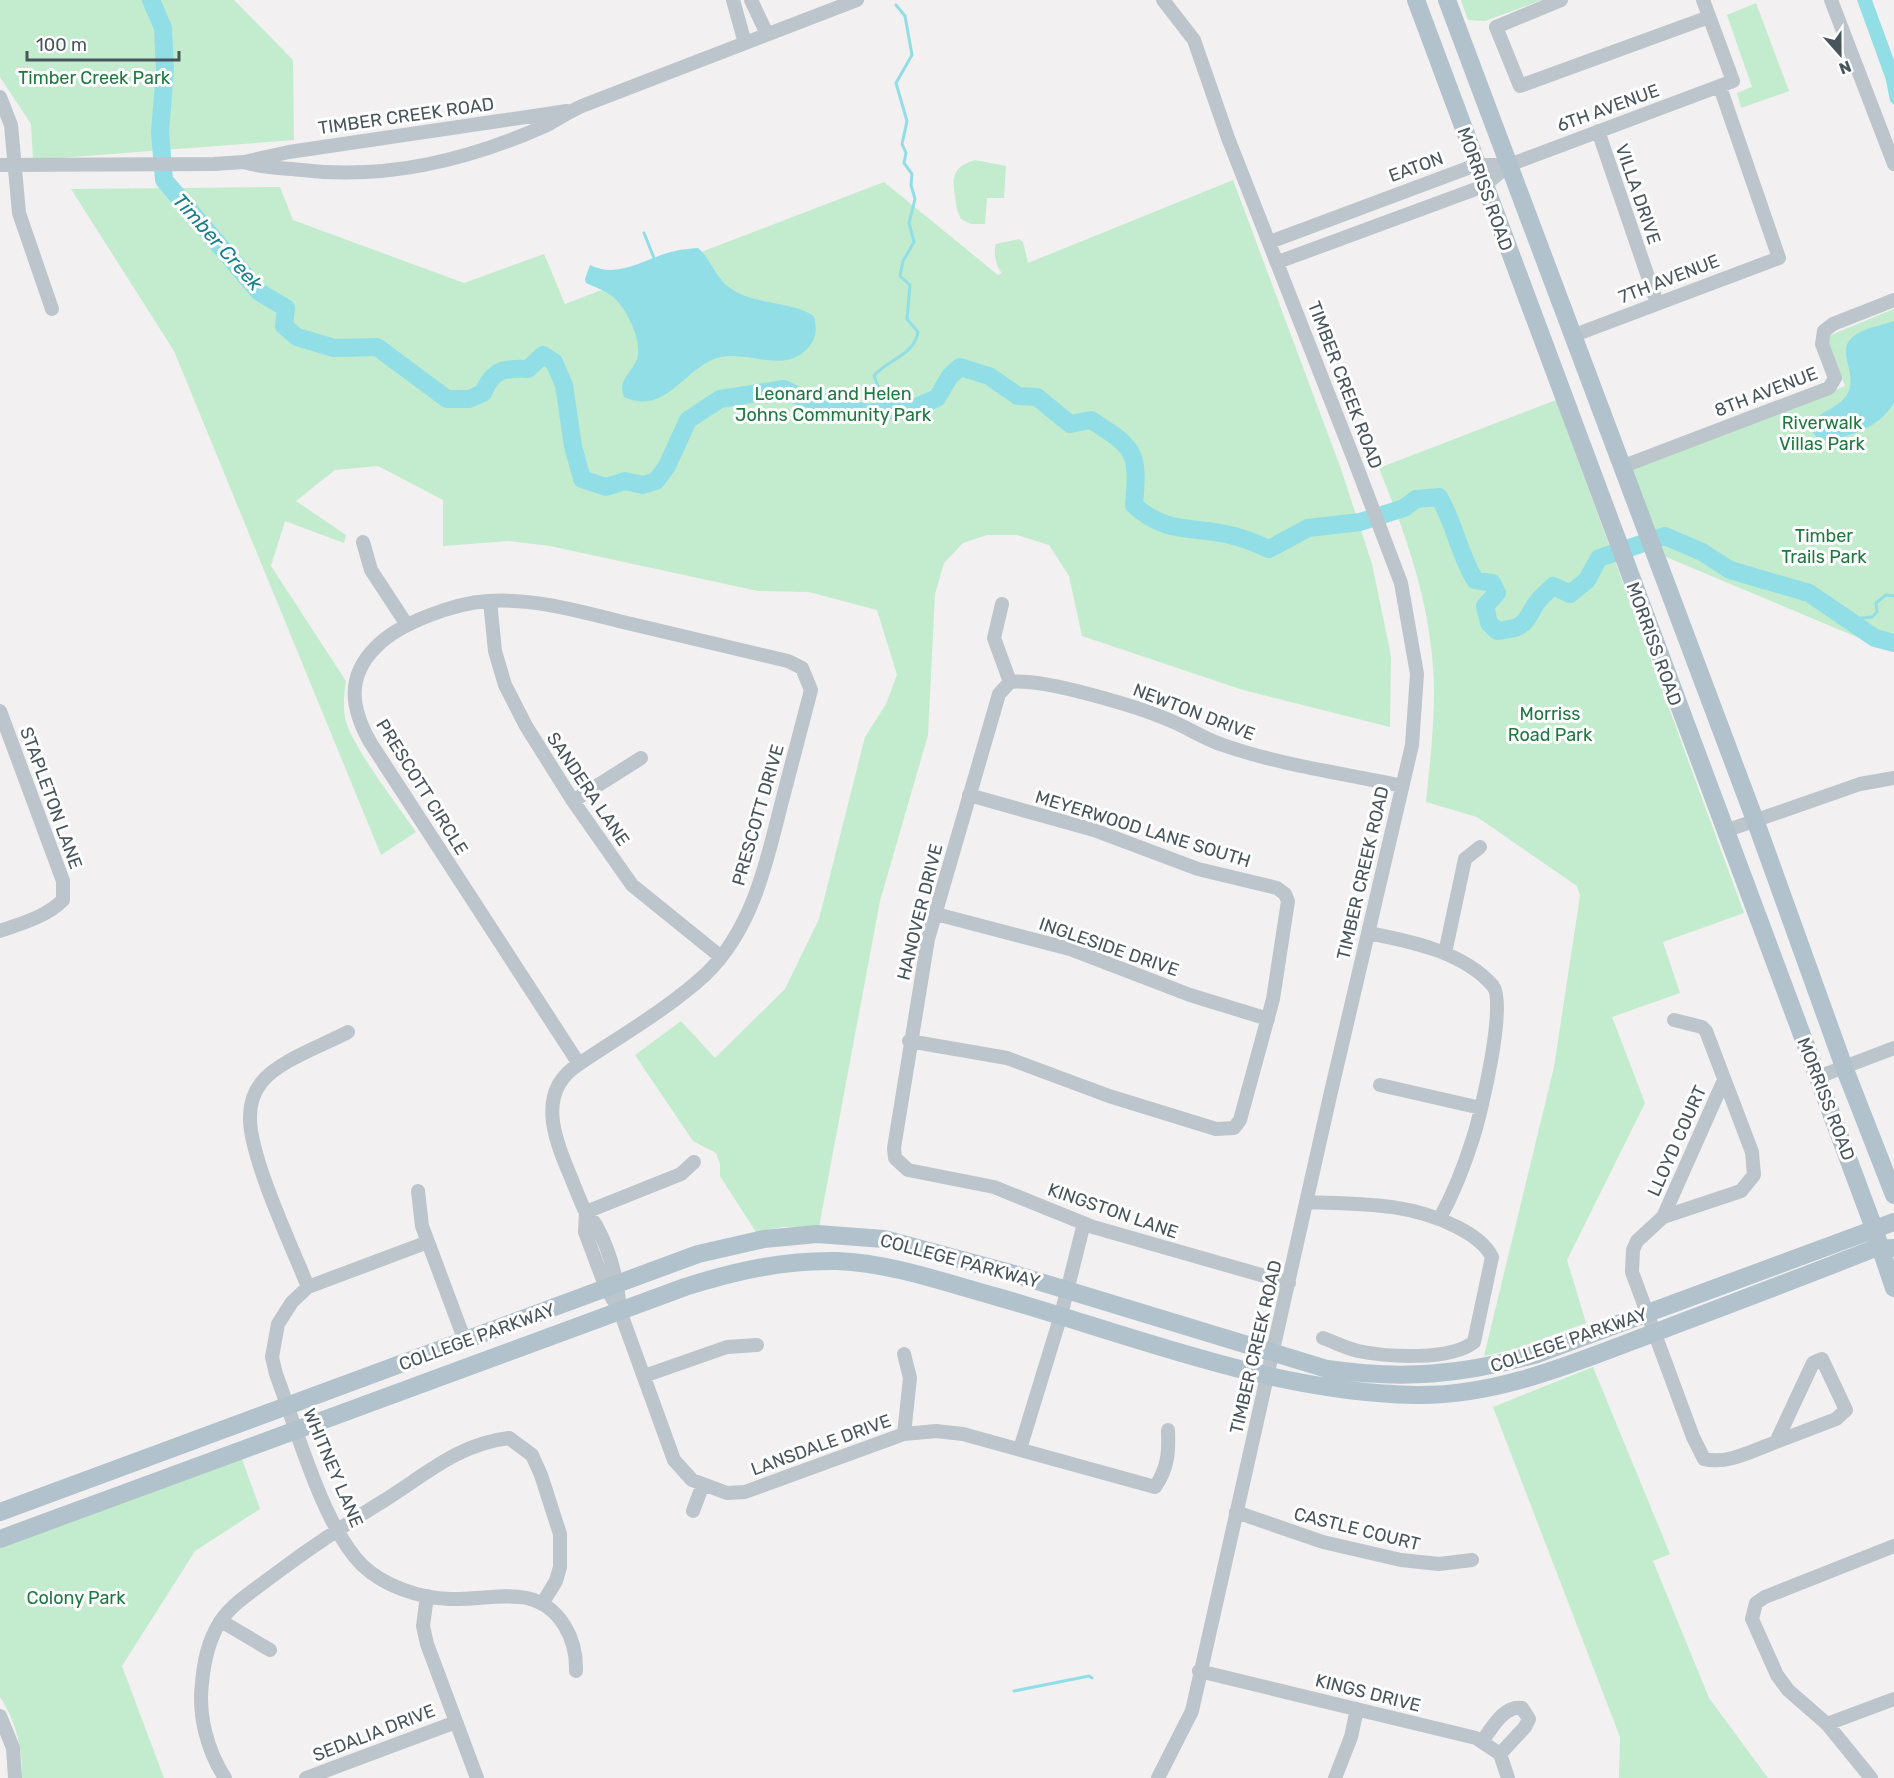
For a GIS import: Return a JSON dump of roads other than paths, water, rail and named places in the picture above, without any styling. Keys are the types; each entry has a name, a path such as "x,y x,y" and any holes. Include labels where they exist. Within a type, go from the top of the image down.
{"main road":[{"name":"MORRISS ROAD","path":"1416,0 1874,1229 1887,1248 1894,1288"},
{"name":"MORRISS ROAD","path":"1448,0 1663,580 1755,820 1844,1067 1894,1195"},
{"name":"COLLEGE PARKWAY","path":"0,1512 612,1286 723,1247 764,1239 817,1234 884,1239 1066,1290 1327,1370 1373,1376 1482,1369 1537,1354 1894,1222"},
{"name":"COLLEGE PARKWAY","path":"0,1539 728,1273 784,1264 839,1261 908,1272 1268,1377 1368,1393 1418,1395 1481,1389 1539,1374 1873,1249 1887,1248"},
{"path":"119,1468 127,1493"},
{"path":"27,1502 36,1526"}],"street":[{"path":"734,0 745,43"},
{"path":"751,0 767,34"},
{"name":"TIMBER CREEK ROAD","path":"244,162 261,167 340,174 420,168 454,160 857,0"},
{"name":"TIMBER CREEK ROAD","path":"1158,1778 1192,1711 1199,1671 1274,1353 1306,1202 1412,745 1417,674 1404,596 1365,488 1228,138 1194,40 1163,0"},
{"path":"1561,0 1496,27 1520,86 1709,17"},
{"path":"1703,0 1733,81 1720,87"},
{"path":"1831,0 1894,164"},
{"name":"6TH AVENUE","path":"1509,165 1598,130 1720,87"},
{"name":"7TH AVENUE","path":"1572,336 1779,258 1720,87"},
{"path":"0,97 11,125 19,213 52,309"},
{"name":"TIMBER CREEK ROAD","path":"0,165 244,162 289,152 542,113 574,111"},
{"name":"VILLA DRIVE","path":"1598,130 1657,303"},
{"name":"EATON","path":"1270,242 1476,165 1509,165"},
{"path":"1278,262 1484,186 1509,165"},
{"name":"8TH AVENUE","path":"1621,467 1829,388 1835,378 1822,344 1824,330 1833,324 1894,300"},
{"path":"363,542 371,570 407,625"},
{"name":"PRESCOTT CIRCLE","path":"579,1064 369,742 353,700 355,681 364,661 380,643 407,625 448,610 490,600 550,604 793,664"},
{"name":"SANDERA LANE","path":"490,600 495,651 505,685 526,726 573,801 632,885 721,957"},
{"path":"1002,604 994,638 1010,682"},
{"name":"PRESCOTT DRIVE","path":"620,1311 597,1227 586,1212 556,1141 551,1116 555,1098 565,1074 667,1007 721,957 747,915 764,874 811,690 802,668 793,664"},
{"name":"NEWTON DRIVE","path":"1010,682 1034,682 1128,705 1170,720 1233,748 1402,786"},
{"name":"HANOVER DRIVE","path":"895,1158 894,1148 909,1041 928,939 999,694 1010,682"},
{"name":"STAPLETON LANE","path":"0,711 63,881 63,900 48,913 0,931"},
{"path":"573,801 642,758"},
{"path":"1725,831 1860,784 1894,778"},
{"name":"MEYERWOOD LANE SOUTH","path":"909,1041 1007,1058 1109,1096 1216,1129 1234,1128 1240,1120 1268,1019 1288,902 1285,894 1277,888 1198,869 1094,830 969,795"},
{"path":"1444,953 1465,859 1480,847"},
{"name":"INGLESIDE DRIVE","path":"936,914 1070,949 1190,995 1268,1019"},
{"path":"1368,933 1401,939 1444,953 1474,971 1494,987 1498,999 1493,1048 1481,1108 1473,1138 1440,1218"},
{"name":"LLOYD COURT","path":"1674,1020 1704,1029 1752,1152 1754,1175 1740,1191 1663,1217 1642,1235 1633,1250 1632,1272 1693,1437 1704,1458 1716,1462 1776,1442"},
{"path":"308,1287 256,1151 250,1118 253,1099 261,1082 274,1070 348,1032"},
{"path":"1818,1077 1894,1048"},
{"name":"LLOYD COURT","path":"1663,1217 1724,1080"},
{"path":"1380,1084 1481,1108"},
{"name":"KINGSTON LANE","path":"895,1158 908,1170 994,1187 1084,1223 1289,1283"},
{"path":"586,1212 681,1174 694,1162"},
{"path":"418,1191 422,1226 465,1341"},
{"path":"1306,1202 1377,1204 1409,1208 1440,1218 1487,1247 1492,1257 1474,1342 1464,1350 1393,1355 1356,1350 1323,1338"},
{"path":"1020,1449 1061,1315 1084,1223"},
{"name":"WHITNEY LANE","path":"428,1242 308,1287 292,1302 281,1317 273,1345 272,1357 276,1374 336,1530 362,1565 378,1578 402,1589 427,1596 448,1599 514,1597 542,1604"},
{"name":"LANSDALE DRIVE","path":"620,1311 674,1460 686,1475 703,1484 727,1492 745,1492 904,1434 936,1431 963,1434 1155,1487 1165,1472 1168,1430"},
{"path":"645,1376 728,1347 757,1345"},
{"path":"904,1354 910,1378 904,1434"},
{"path":"1822,1359 1846,1410 1836,1419 1776,1442 1813,1363 1822,1359"},
{"path":"225,1778 218,1768 201,1719 200,1700 204,1660 221,1621 239,1600 336,1530 392,1496 439,1462 496,1440 509,1438 532,1455 541,1475 560,1534 560,1567 556,1581 542,1604 555,1614 570,1634 576,1649 576,1671"},
{"path":"693,1510 703,1484"},
{"name":"CASTLE COURT","path":"1236,1512 1323,1542 1401,1560 1439,1564 1472,1560"},
{"path":"1871,1778 1827,1724 1782,1683 1756,1629 1753,1611 1756,1603 1765,1597 1894,1546"},
{"path":"427,1596 423,1626 425,1635 477,1778"},
{"path":"221,1621 270,1650"},
{"name":"KINGS DRIVE","path":"1199,1671 1483,1740 1500,1754"},
{"path":"1827,1724 1894,1700"},
{"path":"1483,1740 1506,1711 1515,1707 1522,1708 1529,1719 1525,1727 1500,1754 1508,1778"},
{"path":"1335,1778 1351,1737 1357,1709"},
{"path":"1,1722 12,1748 15,1778"},
{"name":"SEDALIA DRIVE","path":"306,1778 456,1722"}],"water":[{"path":"1857,0 1872,0 1894,60 1894,105 1890,101 1886,80"},
{"path":"698,248 721,280 740,294 794,307 814,316 816,330 814,338 806,350 797,357 776,361 721,357 708,362 675,388 652,400 639,401 624,397 623,381 637,359 638,343 628,316 617,301 606,292 586,283 585,279 590,265 601,269 622,269 664,254"},
{"path":"1894,321 1894,403 1871,426 1851,435 1819,441 1812,431 1813,421 1843,400 1850,388 1850,371 1846,356 1848,342 1863,331"}],"waterway":[{"name":"Timber Creek","path":"151,0 163,28 165,70 160,132 164,180 259,292 286,308 284,326 297,337 334,348 377,347 447,399 469,399 483,393 495,375 506,370 528,369 543,355 554,362 564,385 573,446 582,479 606,487 625,481 643,485 656,481 667,466 688,420 720,399 784,389 800,397 868,413 916,407 937,398 950,376 960,367 989,376 1018,396 1037,397 1070,424 1091,420 1117,438 1131,453 1134,462 1136,473 1134,505 1146,515 1170,526 1234,536 1269,549 1308,528 1360,522 1404,508 1416,499 1439,497 1475,580 1492,583 1497,593 1485,606 1489,623 1497,631 1511,629 1524,623 1538,601 1553,586 1570,594 1587,580 1599,558 1665,536 1702,552 1730,570 1809,593 1875,638 1894,643"},
{"path":"868,413 879,389 874,376 911,347 918,332 907,319 910,285 900,276 903,261 914,242 909,223 915,199 911,185 912,174 904,163 906,153 902,144 907,121 896,83 912,55 905,16 896,5"},
{"path":"644,233 654,258"},
{"path":"1851,619 1872,617 1877,612 1876,603 1886,595 1894,596"},
{"path":"1014,1691 1089,1676 1092,1678"}],"park label":[{"name":"Timber Creek Park","path":"94,78"},
{"name":"Leonard and Helen Johns Community Park","path":"833,404"},
{"name":"Riverwalk Villas Park","path":"1822,433"},
{"name":"Timber Trails Park","path":"1824,546"},
{"name":"Morriss Road Park","path":"1550,724"},
{"name":"Colony Park","path":"76,1598"}]}
